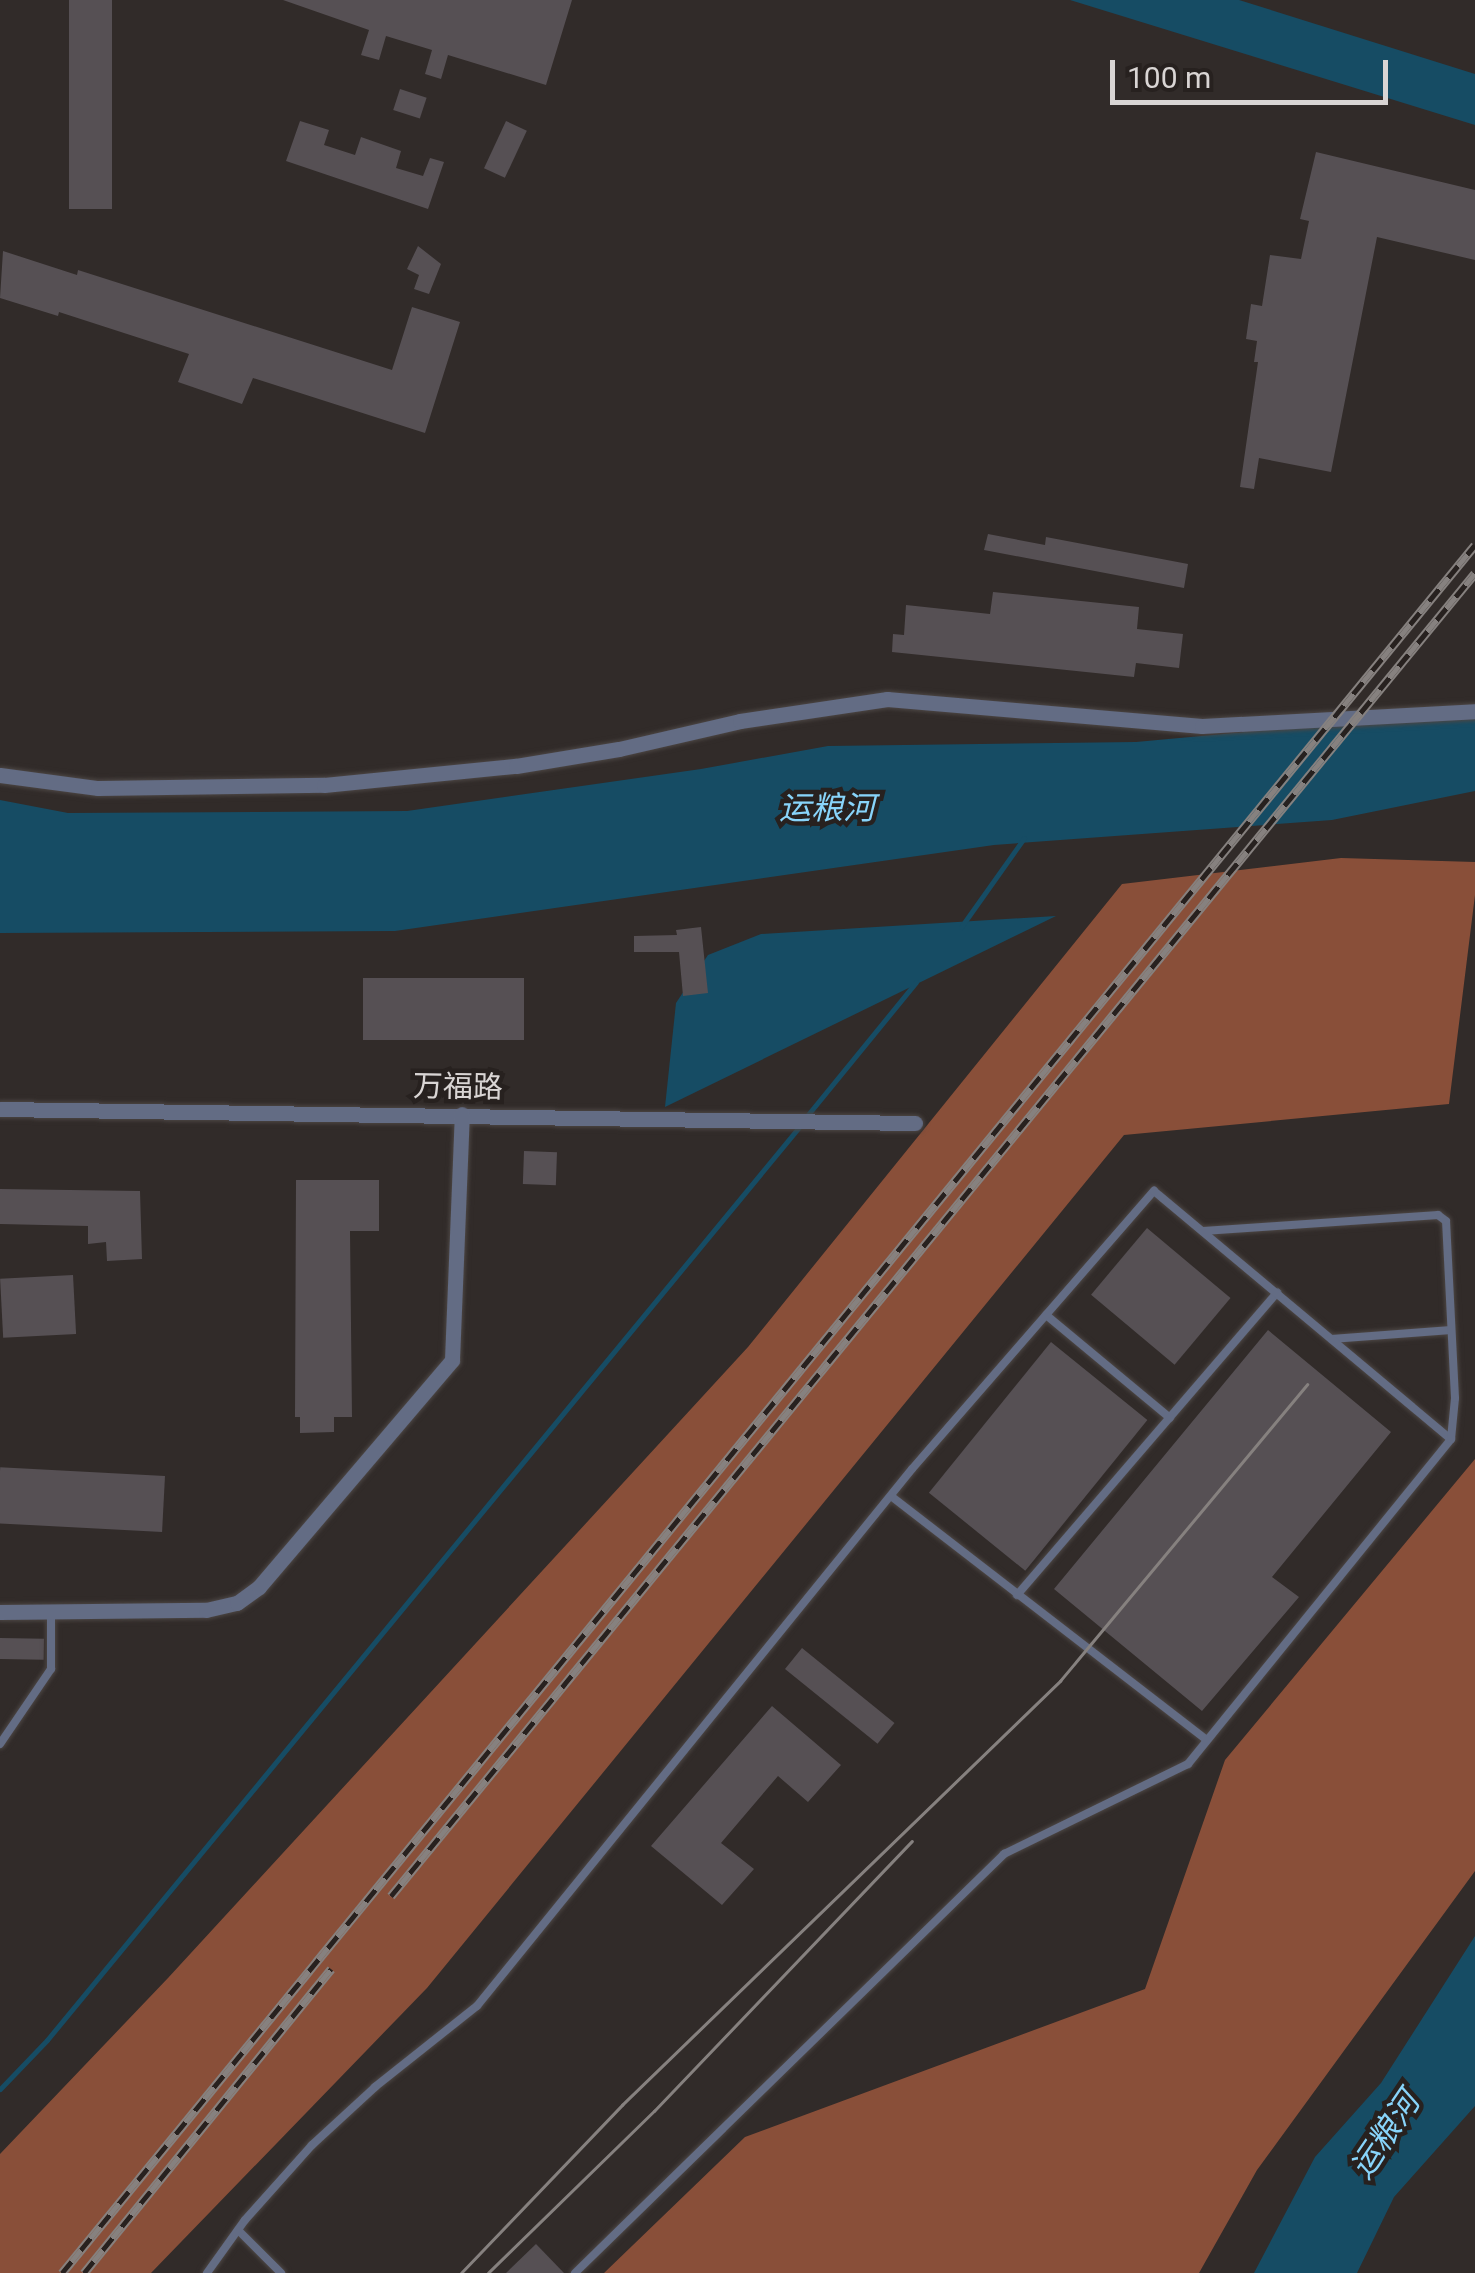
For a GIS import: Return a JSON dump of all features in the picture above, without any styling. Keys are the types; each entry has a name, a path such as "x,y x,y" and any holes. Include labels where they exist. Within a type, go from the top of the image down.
{"street":[{"path":"0,775 98,788 324,786 516,766 618,750 740,721 886,699 1202,726 1475,711"},
{"name":"万福路","path":"0,1109 915,1122"},
{"path":"0,1612 206,1610 237,1603 259,1587 452,1360 462,1114"}],"lane":[{"path":"207,2273 238,2230 312,2145 376,2086 478,2006 891,1496 1154,1191 1451,1439"},
{"path":"575,2273 1004,1854 1188,1764 1451,1439 1456,1398 1446,1221 1438,1215 1202,1231"},
{"path":"1017,1595 1277,1293"},
{"path":"1046,1315 1170,1418"},
{"path":"1332,1339 1452,1330"},
{"path":"891,1496 1207,1740"},
{"path":"0,1744 51,1668 51,1612"},
{"path":"238,2230 281,2273"}],"shaded area":[{"path":"1341,858 1475,862 1475,895 1449,1104 1124,1135 427,1988 151,2273 0,2273 0,2154 168,1978 748,1347 1122,884"},
{"path":"1475,1459 1475,1871 1257,2170 1199,2273 604,2273 745,2137 1145,1989 1225,1760"}],"water":[{"path":"1070,0 1239,0 1475,74 1475,125"},
{"name":"运粮河","path":"1475,711 1475,791 1332,820 994,845 395,931 0,933 0,800 68,813 407,811 701,769 828,746 1136,742"},
{"path":"1056,916 665,1107 676,1003 708,955 761,934"},
{"name":"运粮河","path":"1475,1936 1475,2106 1394,2197 1357,2273 1254,2273 1315,2157 1381,2083"}],"building":[{"path":"69,0 112,0 112,209 69,209"},
{"path":"283,0 572,0 546,85 448,55 441,79 425,74 432,50 386,36 379,60 361,55 369,30"},
{"path":"400,89 427,98 420,119 393,110"},
{"path":"300,121 329,130 324,145 355,155 361,137 401,151 396,168 423,176 430,158 444,162 428,209 286,161"},
{"path":"506,121 527,131 505,178 484,168"},
{"path":"1316,152 1475,190 1475,260 1377,237 1331,472 1259,458 1254,489 1240,487 1258,362 1254,362 1257,341 1246,339 1251,304 1262,306 1270,255 1301,259 1309,221 1300,219"},
{"path":"418,246 441,264 429,294 414,289 419,275 407,269"},
{"path":"3,251 77,275 78,270 392,370 412,307 460,322 425,433 253,378 242,404 178,382 189,354 59,312 58,316 0,298"},
{"path":"988,534 1045,545 1046,537 1188,564 1184,588 984,550"},
{"path":"993,592 1139,607 1137,629 1183,634 1179,668 1136,663 1134,677 892,652 893,634 904,635 906,605 990,614"},
{"path":"701,927 708,993 683,996 679,952 634,952 634,936 677,935 676,930"},
{"path":"363,978 524,978 524,1040 363,1040"},
{"path":"524,1151 557,1152 556,1185 523,1184"},
{"path":"296,1180 379,1180 379,1231 350,1231 352,1417 334,1417 334,1432 300,1433 300,1417 295,1417"},
{"path":"0,1189 140,1191 142,1259 107,1261 106,1242 88,1244 88,1226 0,1224"},
{"path":"1147,1228 1230,1298 1175,1365 1091,1295"},
{"path":"73,1275 76,1334 3,1338 0,1279"},
{"path":"1268,1330 1391,1432 1272,1577 1299,1597 1202,1711 1054,1589"},
{"path":"1051,1342 1147,1420 1025,1571 929,1493"},
{"path":"0,1467 165,1476 162,1532 0,1523"},
{"path":"0,1638 44,1639 44,1660 0,1659"},
{"path":"802,1648 894,1723 877,1744 785,1669"},
{"path":"772,1706 841,1765 808,1802 778,1776 721,1843 754,1869 722,1905 651,1846"},
{"path":"536,2244 564,2273 506,2273"}],"waterway":[{"path":"961,927 1024,838"},
{"path":"806,1117 916,982"},
{"path":"0,2089 47,2040 800,1126"}],"tram line":[{"path":"461,2273 622,2105 1060,1681 1307,1385"},
{"path":"488,2273 654,2111 912,1841"}],"railway":[{"path":"62,2273 1475,545"},
{"path":"391,1896 1475,573"},
{"path":"84,2273 331,1969"}]}
